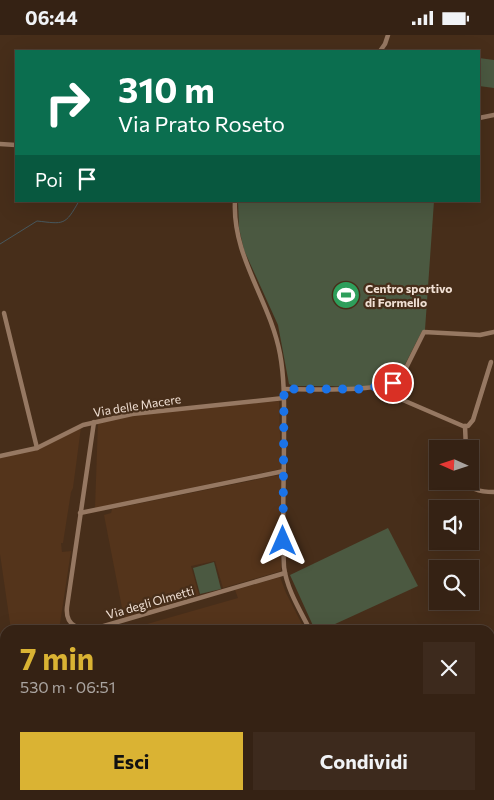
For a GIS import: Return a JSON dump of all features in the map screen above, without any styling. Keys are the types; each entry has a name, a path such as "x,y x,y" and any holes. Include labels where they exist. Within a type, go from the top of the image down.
{"street":[{"path":"381,50 385,45 388,35"},
{"path":"480,118 494,115"},
{"path":"0,145 15,145"},
{"path":"235,202 234,219 237,239 246,265 274,328 281,362 284,389 283,545 285,573 290,590 308,625"},
{"path":"4,313 37,448"},
{"path":"284,389 373,387 393,383 401,378 424,332 480,335 494,332"},
{"path":"373,387 465,426 473,421 491,362"},
{"name":"Via delle Macere","path":"0,456 37,448 78,427 147,411 284,398"},
{"name":"Via degli Olmetti","path":"74,625 69,621 66,612 94,423"},
{"path":"465,426 466,440"},
{"path":"80,513 284,471"},
{"path":"479,490 494,492"},
{"name":"Via degli Olmetti","path":"105,625 285,573"}],"shaded area":[{"path":"279,401 281,469 95,508 98,422 142,413"},
{"path":"81,427 73,488 63,543 61,543 62,552 71,551 60,625 10,625 0,554 0,458 35,450"},
{"path":"281,475 281,571 223,588 215,561 191,566 199,595 124,618 104,515 111,513 112,509"},
{"path":"280,577 302,625 144,625 238,598 235,590"}],"green space":[{"path":"480,58 494,60 494,88 480,86"},
{"name":"Centro sportivo di Formello","path":"238,202 434,202 425,330 422,331 397,380 387,377 383,382 376,385 359,387 293,386 289,384 278,325 244,250 239,228"},
{"path":"388,528 418,586 333,625 313,625 290,575"},
{"path":"214,562 221,589 200,594 193,568"}],"waterway":[{"path":"0,244 37,221 58,223 67,219 78,202"}],"place":[{"name":"Centro sportivo di Formello","path":"346,295"}],"route":[{"path":"283,541 284,389 364,389 393,383"}]}
